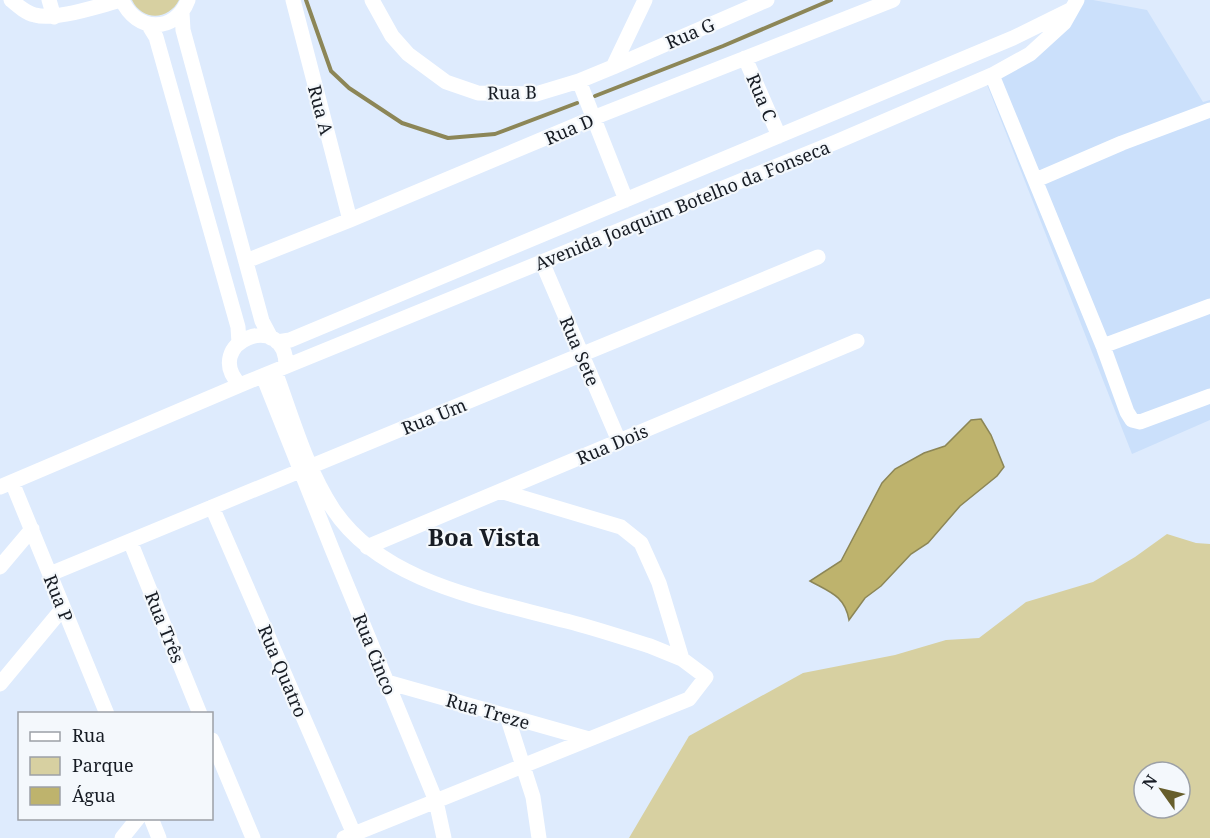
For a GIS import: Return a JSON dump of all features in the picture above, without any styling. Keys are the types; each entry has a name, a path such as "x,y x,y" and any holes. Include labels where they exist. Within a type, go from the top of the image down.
{"street":[{"path":"11,0 20,8 35,15 54,16 122,0 132,16 148,24 166,23 185,6"},
{"path":"49,0 54,16"},
{"name":"Rua A","path":"292,0 350,220"},
{"name":"Rua B","path":"372,0 392,36 408,54 447,82 478,93 536,94 579,81 613,67"},
{"path":"613,67 645,0"},
{"name":"Rua G","path":"613,67 767,0"},
{"name":"Rua D","path":"246,261 593,118 893,0"},
{"path":"240,385 230,368 231,354 239,343 251,336 290,340 1013,38 1074,5"},
{"name":"Avenida Joaquim Botelho da Fonseca","path":"275,371 836,142 992,75 1030,54 1064,24 1074,5"},
{"path":"6,484 275,371 284,353 262,321 183,30 185,6"},
{"path":"148,24 156,38 238,327 239,343"},
{"name":"Rua C","path":"746,58 779,136"},
{"path":"992,75 1132,420 1140,422 1210,396"},
{"path":"579,81 626,200"},
{"path":"1036,180 1122,143 1210,110"},
{"path":"213,238 237,230"},
{"name":"Rua Um","path":"50,574 818,257"},
{"name":"Rua Sete","path":"542,262 619,441"},
{"path":"1103,346 1210,306"},
{"name":"Rua Dois","path":"367,547 857,341"},
{"path":"275,371 305,469 334,510 367,547 399,568 441,586 628,639 682,658 706,677 689,699 349,836"},
{"name":"Rua Cinco","path":"305,469 387,682 436,801 444,838"},
{"name":"Rua P","path":"6,484 32,529 106,712"},
{"path":"500,491 621,527 641,543 658,583 682,658"},
{"name":"Rua Quatro","path":"212,507 349,836"},
{"path":"0,567 32,529"},
{"name":"Rua Três","path":"130,541 199,712"},
{"path":"0,684 63,608"},
{"name":"Rua Treze","path":"387,682 589,739"},
{"path":"507,716 533,797 539,838"},
{"path":"213,742 254,838"},
{"path":"122,838 137,820"},
{"path":"151,820 159,838"}],"shaded area":[{"path":"1083,0 1147,10 1203,102 1210,100 1210,420 1132,454 986,82"}],"green space":[{"path":"132,0 179,0 168,12 155,16 142,12"},
{"path":"1167,534 1196,543 1210,544 1210,838 629,838 689,736 803,673 895,655 946,640 979,638 1026,602 1093,582 1135,557"}],"water":[{"path":"981,419 991,435 1004,467 997,476 960,506 928,543 911,554 881,586 865,598 849,620 844,605 836,596 810,581 841,561 882,483 895,469 924,453 945,446 971,420"}],"waterway":[{"path":"306,0 331,71 349,88 402,123 448,138 495,134 577,103"},
{"path":"595,96 723,46 831,0"}],"district":[{"name":"Boa Vista","path":"484,536"}]}
